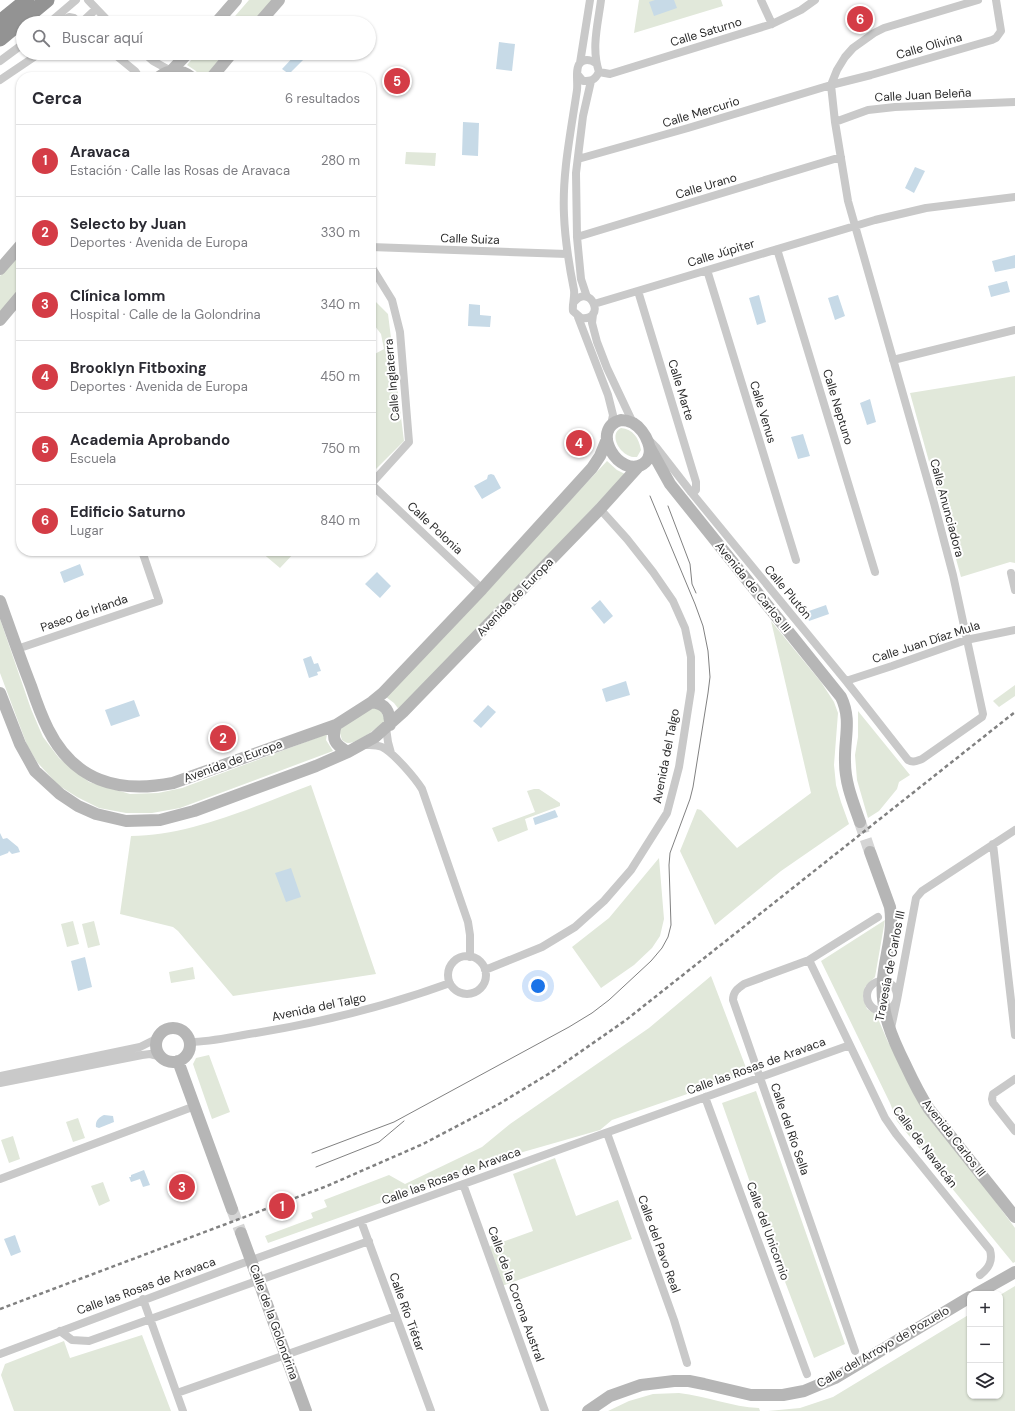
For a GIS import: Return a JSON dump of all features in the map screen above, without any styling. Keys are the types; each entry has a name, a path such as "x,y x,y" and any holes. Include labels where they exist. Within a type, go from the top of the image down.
{"highway":[{"path":"0,14 20,0"},
{"path":"0,22 27,0"},
{"path":"28,16 47,0"},
{"path":"38,16 57,0"},
{"path":"0,39 16,26"},
{"path":"0,47 16,34"}],"street":[{"path":"57,16 76,0"},
{"path":"88,0 103,16"},
{"path":"222,16 236,0"},
{"path":"265,16 279,0"},
{"path":"574,302 580,297 587,297 593,301 594,311 592,314 592,323 597,342 607,368 634,423 644,433 648,443 648,459 639,466 627,466 618,460 611,452 607,439 612,415 608,396 578,316 573,308 574,293 564,214 565,173 577,87 577,69 584,45 590,0"},
{"path":"578,75 583,80 591,81 596,78 599,72 596,63 595,47 601,0"},
{"path":"760,0 772,24"},
{"name":"Calle Saturno","path":"599,72 610,74 772,24 801,10 815,0"},
{"path":"831,85 837,70 845,57 859,43 874,33 884,28 978,0"},
{"name":"Calle Olivina","path":"831,85 871,75 996,38 1001,30 996,0"},
{"path":"88,16 96,9"},
{"path":"0,63 16,50"},
{"path":"0,63 16,53"},
{"path":"0,80 30,60"},
{"path":"122,60 136,72"},
{"path":"153,60 172,71"},
{"path":"172,71 182,60"},
{"path":"216,72 226,60"},
{"path":"580,63 585,60 591,60 596,63"},
{"path":"165,72 184,72"},
{"path":"587,297 581,279 577,236 576,174 583,116 591,81"},
{"name":"Calle Anunciadora","path":"831,85 835,122 848,201 953,575 983,714 982,717 922,759 911,762"},
{"name":"Calle Mercurio","path":"578,159 831,85"},
{"name":"Calle Juan Beleña","path":"835,122 868,110 895,107 1015,102"},
{"name":"Calle Urano","path":"577,236 841,158"},
{"name":"Calle Júpiter","path":"594,304 855,225 926,208 1015,197"},
{"name":"Calle Suiza","path":"376,247 568,254"},
{"name":"Calle Neptuno","path":"777,249 875,572"},
{"path":"0,269 16,251"},
{"name":"Calle Venus","path":"707,270 796,560"},
{"name":"Calle Inglaterra","path":"376,274 392,300 400,332 409,442 376,478"},
{"name":"Calle Marte","path":"638,291 696,482 696,490 691,492"},
{"path":"0,320 16,302"},
{"path":"578,316 587,318 592,314"},
{"path":"893,360 1015,330"},
{"path":"611,425 621,420 634,423"},
{"name":"Avenida de Europa","path":"0,601 44,720 60,749 68,758 97,779 117,786 145,787 173,783 336,724 372,702 482,589 592,468 600,456 607,439"},
{"name":"Calle Plutón","path":"648,443 656,447 911,762"},
{"name":"Avenida de Carlos III","path":"648,443 670,484"},
{"name":"Avenida de Carlos III","path":"639,466 656,471 670,484 836,690 843,702 847,716 845,769 849,791 860,822"},
{"name":"Avenida de Europa","path":"0,693 20,744 35,771 60,794 78,806 96,814 126,821 160,820 200,809 316,766 348,752 375,737 388,726 600,509 639,466"},
{"name":"Calle Polonia","path":"376,489 482,589"},
{"name":"Avenida del Talgo","path":"485,970 542,947 575,927 604,902 632,870 667,813 679,767 691,690 691,657 685,628 673,601 653,572 627,539 600,509"},
{"name":"Paseo de Irlanda","path":"17,649 159,601 144,556"},
{"path":"1011,573 1015,590"},
{"name":"Calle Juan Díaz Mula","path":"846,681 966,640 1015,630"},
{"path":"372,702 383,705 390,714 388,742 391,753"},
{"path":"336,724 333,733 334,739 341,748 348,752"},
{"path":"362,745 374,745 391,753 418,782 422,789 468,922 470,935 470,957"},
{"path":"1015,830 993,844 1015,1035"},
{"name":"Travesía de Carlos III","path":"890,1031 916,898 922,891 993,844"},
{"name":"Avenida Carlos III","path":"870,852 890,907 891,930 882,981 883,1010 894,1042 929,1109 1015,1216"},
{"path":"809,960 878,917"},
{"path":"470,957 480,961 485,970 485,982 482,987 472,993 467,994 457,991 450,982 449,972 454,962 459,959 470,957"},
{"name":"Calle de Navalcán","path":"809,960 885,1118 990,1250 991,1262 985,1271 980,1275"},
{"name":"Calle del Río Sella","path":"809,960 744,984 737,988 733,994 733,1000 855,1351"},
{"path":"882,981 895,988 897,994 895,1005 890,1009 883,1010"},
{"name":"Avenida del Talgo","path":"190,1042 220,1039 313,1022 388,1004 450,982"},
{"path":"0,1076 140,1047 158,1038 166,1030 171,1028 182,1031 187,1035 190,1042 187,1054 178,1061 170,1062 162,1057 142,1054 0,1083"},
{"path":"158,1038 157,1048 162,1057"},
{"name":"Calle las Rosas de Aravaca","path":"0,1354 143,1299 850,1045"},
{"path":"178,1061 232,1209"},
{"path":"1015,1079 993,1094 992,1099 993,1103 1015,1131"},
{"name":"Calle del Unicornio","path":"705,1097 808,1374"},
{"path":"0,1179 195,1106"},
{"name":"Calle del Pavo Real","path":"607,1133 674,1320 687,1363"},
{"name":"Calle de la Corona Austral","path":"463,1184 545,1411"},
{"name":"Calle Río Tiétar","path":"361,1221 431,1411"},
{"name":"Calle de la Golondrina","path":"241,1233 306,1411"},
{"path":"60,1331 72,1340 89,1341 369,1241"},
{"path":"981,1291 1015,1272"},
{"path":"143,1299 183,1411"},
{"name":"Calle del Arroyo de Pozuelo","path":"588,1411 610,1396 641,1385 674,1381 704,1384 751,1395 782,1395 804,1391 835,1378 967,1300"},
{"path":"177,1393 396,1316"}],"shaded area":[{"path":"249,0 273,0 258,16 235,16"},
{"path":"639,0 721,0 723,6 634,33"},
{"path":"191,60 219,60 220,62 211,72 197,72 187,65"},
{"path":"406,152 436,153 435,166 405,164"},
{"path":"16,258 16,295 0,314 0,276"},
{"path":"376,302 388,314 404,441 376,469 376,353 384,349 381,334 376,328"},
{"path":"1015,376 1015,563 1010,562 961,577 910,393"},
{"path":"621,428 629,430 637,438 641,450 637,457 631,457 622,451 618,446 615,436 617,431"},
{"path":"607,461 617,470 625,474 400,711 394,703 386,697"},
{"path":"266,556 291,556 280,568"},
{"path":"0,619 31,709 43,737 59,758 89,782 130,794 158,793 182,788 327,734 326,740 333,751 180,808 152,813 126,813 99,808 58,785 37,762 27,745 0,673"},
{"path":"771,621 821,682 834,702 838,713 834,765 836,785 849,824 781,871 715,925 680,851 697,809 701,810 737,848 811,793"},
{"path":"1015,685 1015,696 999,707 993,701"},
{"path":"371,707 380,708 385,721 357,741 348,743 342,740 339,730"},
{"path":"858,711 910,775 899,782 897,789 879,811 868,818 857,780 855,755 858,737"},
{"path":"311,785 376,974 233,996 173,927 120,914 131,836 153,835 199,825 245,810"},
{"path":"539,789 560,803 560,806 525,819 528,830 498,842 492,828 535,812 527,791"},
{"path":"659,858 664,919 660,936 652,948 634,965 601,988 572,947 609,918"},
{"path":"885,920 875,977 865,987 863,998 867,1009 876,1014 888,1042 964,1159 1015,1228 1015,1262 1013,1263 897,1121 890,1103 821,961"},
{"path":"73,921 79,944 67,947 61,924"},
{"path":"94,921 100,945 88,948 82,924"},
{"path":"193,967 195,979 171,983 169,972"},
{"path":"711,976 748,1073 612,1120 600,1130 523,1152 268,1243 265,1236 313,1218 311,1213 327,1207 324,1200 389,1175 405,1184 482,1147 510,1124 649,1028"},
{"path":"209,1055 230,1112 212,1119 193,1064 196,1058"},
{"path":"756,1091 845,1344 814,1358 784,1279 722,1103"},
{"path":"78,1118 85,1138 73,1142 66,1122"},
{"path":"13,1136 20,1159 9,1163 1,1140"},
{"path":"555,1158 576,1216 618,1200 632,1239 502,1286 488,1247 533,1231 513,1174"},
{"path":"103,1182 110,1201 99,1206 91,1186"},
{"path":"1015,1286 1015,1411 768,1411 800,1408 833,1397 967,1316 967,1399 1003,1399 1003,1293"},
{"path":"142,1335 171,1411 14,1411 1,1375 5,1364 64,1341 70,1358"},
{"path":"679,1393 699,1396 739,1406 759,1408 760,1411 608,1411 629,1401 653,1394"}],"water":[{"path":"655,0 674,0 677,8 654,16 649,2"},
{"path":"499,42 515,44 512,71 496,69"},
{"path":"290,60 303,60 291,72 286,72 282,69"},
{"path":"463,122 479,123 478,156 462,155"},
{"path":"915,167 925,171 914,193 905,188"},
{"path":"1015,255 1015,268 995,272 992,261"},
{"path":"1007,281 1010,292 991,297 988,286"},
{"path":"759,295 766,322 757,325 749,298"},
{"path":"838,295 845,316 835,320 828,298"},
{"path":"469,304 480,305 480,315 491,316 490,327 468,326"},
{"path":"870,399 876,422 867,425 860,403"},
{"path":"803,434 810,456 798,459 791,437"},
{"path":"488,475 494,475 501,488 482,499 474,486 487,479"},
{"path":"80,564 84,575 64,583 60,572"},
{"path":"377,572 391,586 380,598 365,584"},
{"path":"600,600 613,616 604,624 591,608"},
{"path":"826,605 829,614 809,621 806,612"},
{"path":"311,656 314,664 318,663 321,671 317,672 318,675 309,678 303,659"},
{"path":"626,681 630,695 606,702 602,689"},
{"path":"134,700 140,716 111,726 105,710"},
{"path":"488,705 496,712 481,728 473,721"},
{"path":"555,810 558,817 535,825 533,818"},
{"path":"0,833 3,839 7,838 18,847 20,852 12,854 9,851 8,853 0,856"},
{"path":"291,868 301,897 286,902 275,873"},
{"path":"85,957 92,987 78,991 71,961"},
{"path":"104,1115 113,1116 114,1122 99,1128 96,1127 96,1123 100,1117"},
{"path":"144,1170 150,1185 143,1187 140,1179 131,1182 129,1177 131,1177 131,1175"},
{"path":"15,1235 21,1252 11,1256 4,1239"}],"tunnel":[{"path":"860,822 870,852"},
{"path":"232,1209 241,1233"}],"tram line":[{"path":"312,1153 394,1122 569,1027 592,1013 609,1000 651,961 662,948 668,937 671,925 670,853 693,787 710,677 708,651 703,626 650,496"},
{"path":"668,506 690,564 692,584 696,593"},
{"path":"316,1167 379,1142 404,1121"}],"railway":[{"path":"0,1309 327,1186 423,1144 499,1104 550,1073 626,1020 1015,712"}],"place":[{"name":"Edificio Saturno","path":"860,19"},
{"name":"Academia Aprobando","path":"397,81"},
{"name":"Brooklyn Fitboxing","path":"579,443"},
{"name":"Selecto by Juan","path":"223,738"},
{"name":"Clínica Iomm","path":"182,1187"},
{"name":"Aravaca","path":"282,1206"}]}
